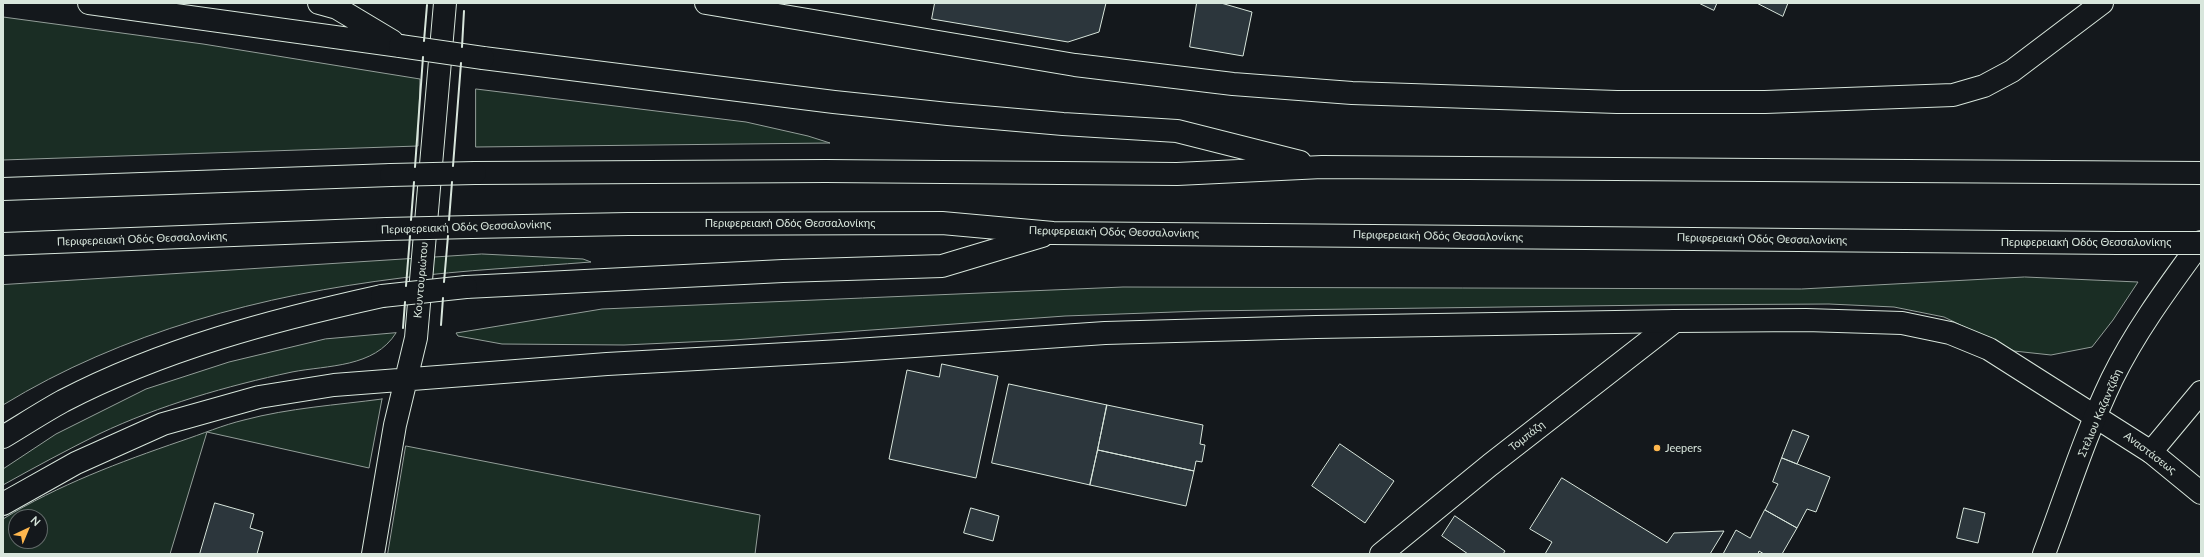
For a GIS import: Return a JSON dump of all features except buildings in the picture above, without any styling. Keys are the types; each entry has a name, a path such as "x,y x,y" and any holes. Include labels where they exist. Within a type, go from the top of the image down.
{"main road":[{"path":"89,3 483,58 834,102 1063,124 1177,131 1322,168"},
{"path":"319,3 337,8 400,46"},
{"name":"Κουντουριώτου","path":"373,554 405,379 416,338 445,3"},
{"path":"706,3 1075,65 1233,84 1352,93 1617,102 1765,102 1954,96 1984,86 2012,71 2102,3"},
{"path":"3,189 475,173 834,171 1177,174 1322,168 2201,173"},
{"name":"Περιφερειακή Οδός Θεσσαλονίκης","path":"3,244 471,227 636,224 942,223 1053,233 2118,243 2201,242"},
{"path":"3,437 63,401 130,370 216,338 293,316 382,296 466,287 752,272 942,266 1053,233"},
{"name":"Στέλιου Καζαντζίδη","path":"2044,554 2096,415 2113,378 2160,298 2201,242"},
{"name":"Αναστάσεως","path":"3,504 76,463 163,424 259,397 334,385 607,364 841,351 1105,333 1675,321 1806,320 1902,323 1950,333 1989,349 2096,415 2151,452 2201,493"},
{"name":"Τομπάζη","path":"1381,554 1490,465 1675,321"},
{"path":"2151,452 2201,392"}],"green space":[{"path":"3,17 203,44 420,79 418,146 3,160"},
{"path":"476,89 746,122 808,136 830,143 476,147"},
{"path":"482,254 583,259 591,262 401,278 349,285 246,306 195,320 145,337 96,357 49,379 3,405 3,285"},
{"path":"2025,277 2138,282 2113,320 2092,347 2051,355 2014,351 1944,317 1894,307 1829,304 1202,311 1065,316 733,340 624,345 502,344 458,336 456,333 602,309 1123,287 1801,289"},
{"path":"396,333 387,344 376,353 363,359 335,366 292,372 218,390 146,414 99,434 3,485 3,469 56,434 146,389 229,362 325,339"},
{"path":"382,399 369,468 207,432 170,554 3,554 3,519 8,516 8,549 48,549 48,509 20,509 45,495 135,457 220,427 261,416"},
{"path":"406,446 760,515 755,554 388,554"}],"wall":[{"path":"424,41 427,5"},
{"path":"462,47 464,11"},
{"path":"415,167 423,57"},
{"path":"453,166 461,63"},
{"path":"411,220 414,182"},
{"path":"449,220 452,182"},
{"path":"406,286 410,236"},
{"path":"444,282 448,236"},
{"path":"441,325 443,298"},
{"path":"403,328 405,302"}],"place":[{"name":"Jeepers","path":"1657,448"}]}
